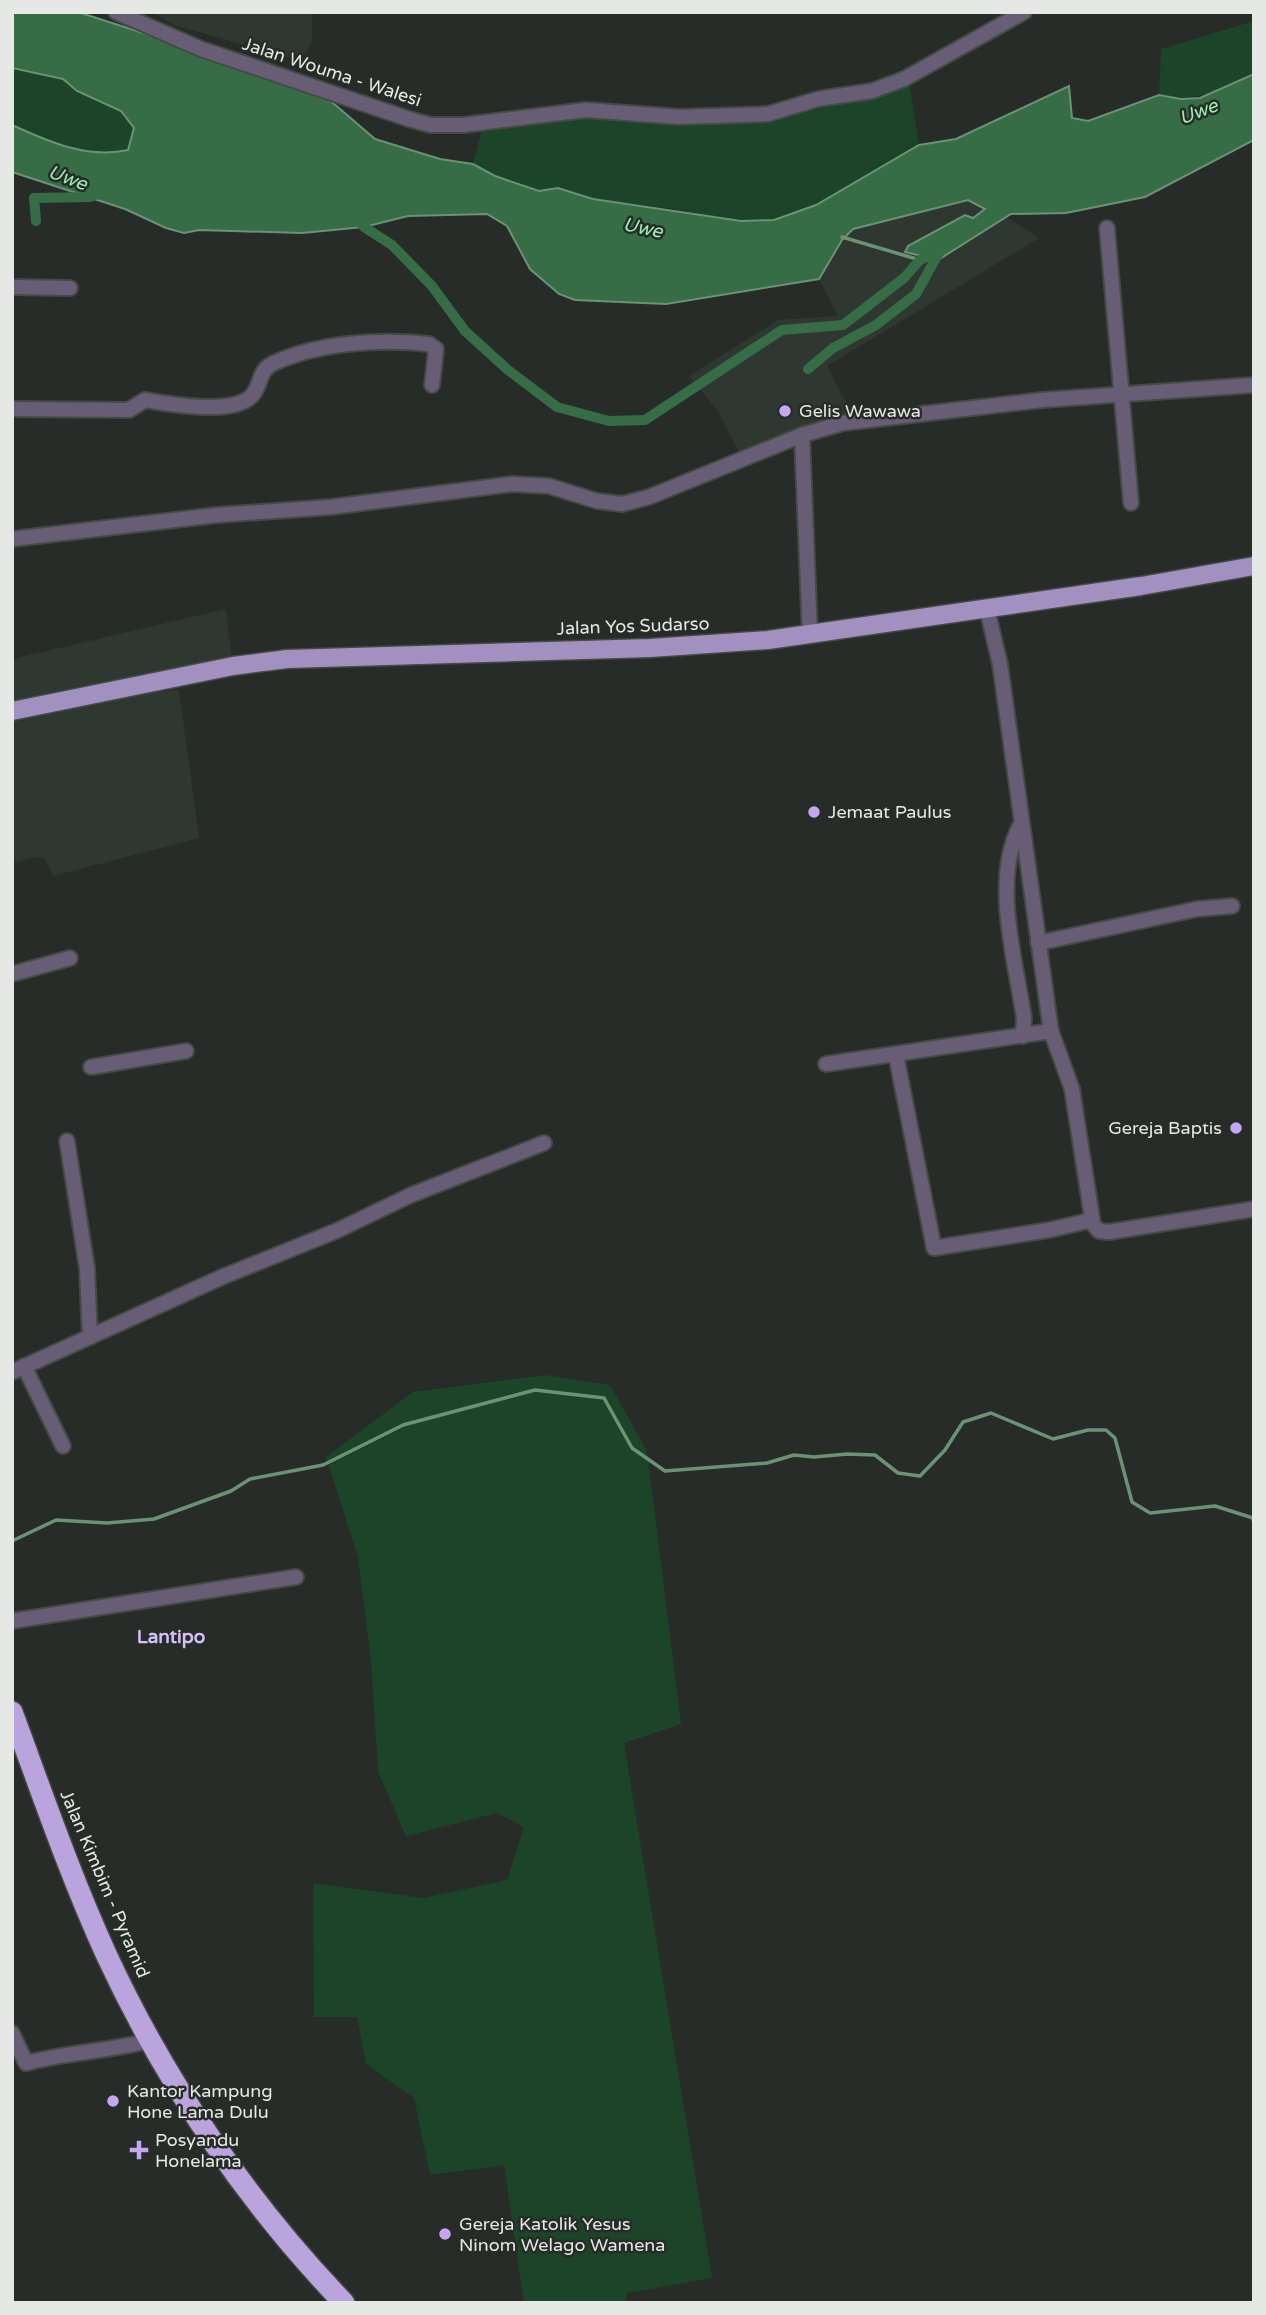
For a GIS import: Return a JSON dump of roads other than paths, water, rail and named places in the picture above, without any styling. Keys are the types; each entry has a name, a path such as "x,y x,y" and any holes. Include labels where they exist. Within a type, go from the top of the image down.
{"highway":[{"name":"Jalan Kimbim - Pyramid","path":"12,1712 55,1833 106,1955 152,2040 244,2188 326,2293 344,2303"}],"main road":[{"name":"Jalan Yos Sudarso","path":"12,711 222,668 287,659 663,647 810,636 1254,566"}],"street":[{"name":"Jalan Wouma - Walesi","path":"116,12 201,49 412,120 447,125 586,110 680,117 768,114 818,99 872,91 904,79 1024,12"},
{"path":"1107,228 1131,503"},
{"path":"12,287 69,288"},
{"path":"12,410 130,410 145,400 184,407 244,402 255,391 265,368 277,362 317,348 374,342 405,341 429,344 436,349 432,385"},
{"path":"12,539 217,515 331,507 512,484 549,486 597,501 622,504 649,497 802,435 864,420 1122,393 1254,385"},
{"path":"802,435 810,636"},
{"path":"987,609 1000,664 1020,825 1051,1031 1072,1089 1092,1220 1099,1231 1109,1232 1254,1209"},
{"path":"1020,825 1010,850 1006,883 1024,1017 1023,1036"},
{"path":"1038,943 1197,909 1232,906"},
{"path":"12,974 70,958"},
{"path":"825,1064 1051,1031"},
{"path":"91,1068 186,1051"},
{"path":"896,1055 934,1248 1049,1230 1092,1220"},
{"path":"67,1141 87,1268 90,1337"},
{"path":"63,1446 18,1369 222,1277 336,1231 411,1195 544,1143"},
{"path":"12,1621 296,1577"},
{"path":"12,2034 26,2063 59,2055 120,2049 152,2040"}],"water":[{"name":"Uwe","path":"12,12 78,12 264,72 332,102 375,139 440,159 473,164 495,176 539,191 558,188 593,199 741,221 774,220 816,205 919,145 956,139 1069,86 1072,118 1088,121 1159,95 1181,99 1200,98 1254,74 1254,140 1145,197 1066,213 1011,214 938,260 905,252 908,246 965,215 973,218 985,209 968,200 853,229 842,240 819,279 666,304 575,300 559,294 530,269 507,226 487,214 408,216 364,227 302,233 199,230 184,233 166,228 125,209 12,172 12,125 54,143 98,152 128,150 134,128 121,111 77,91 63,79 12,68"}],"waterway":[{"name":"Uwe","path":"36,221 34,198 90,197 103,192"},
{"path":"356,218 364,227 392,245 432,286 465,331 508,370 557,407 609,421 645,420 782,330 843,325 904,278 920,260 939,250"},
{"path":"842,237 920,260"},
{"path":"808,369 833,348 876,325 916,294 941,249"},
{"path":"12,1541 56,1520 107,1523 154,1519 231,1491 250,1479 323,1465 403,1425 535,1390 604,1398 632,1448 665,1471 767,1463 794,1455 814,1457 847,1454 875,1455 898,1473 920,1476 945,1450 963,1422 991,1413 1053,1439 1088,1430 1106,1430 1115,1438 1132,1502 1150,1513 1215,1506 1253,1518 1254,1524"}],"place":[{"name":"Gelis Wawawa","path":"785,411"},
{"name":"Jemaat Paulus","path":"814,812"},
{"name":"Gereja Baptis","path":"1236,1128"},
{"name":"Kantor Kampung Hone Lama Dulu","path":"113,2101"},
{"name":"Posyandu Honelama","path":"139,2150"},
{"name":"Gereja Katolik Yesus Ninom Welago Wamena","path":"445,2234"}],"district":[{"name":"Lantipo","path":"171,1636"}]}
